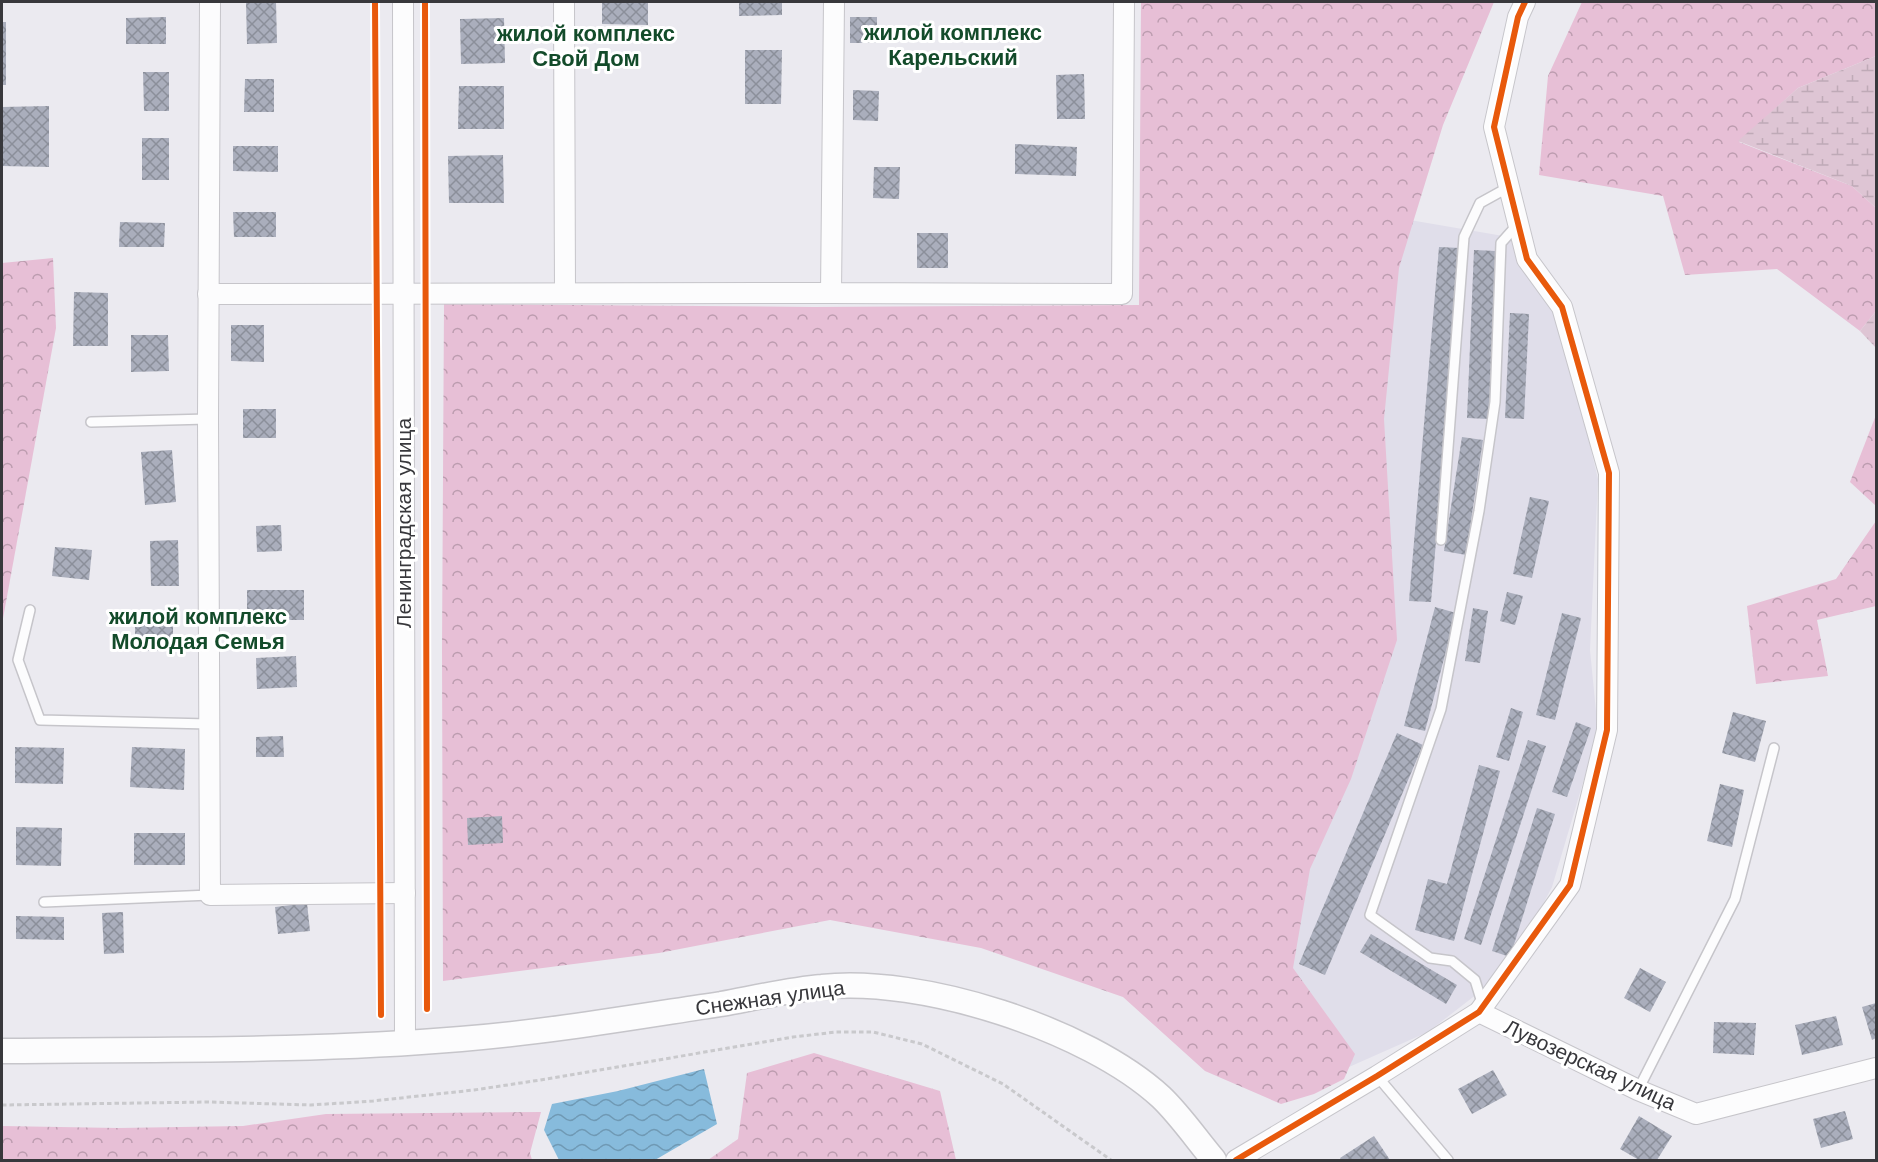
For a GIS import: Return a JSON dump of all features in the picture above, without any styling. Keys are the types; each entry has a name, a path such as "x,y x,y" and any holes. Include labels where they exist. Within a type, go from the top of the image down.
{"street":[{"path":"209,2 210,894 405,893"},
{"name":"Ленинградская улица","path":"403,2 405,1044"},
{"path":"564,2 565,293"},
{"path":"831,293 834,2"},
{"path":"208,294 1122,294 1124,2"},
{"path":"1236,1161 1377,1077 1481,1009 1570,885 1607,730 1609,473 1562,307 1527,259 1494,127 1518,17 1525,2"},
{"name":"Снежная улица","path":"2,1052 345,1048 405,1044 476,1038 623,1019 823,986 875,987 966,1003 1061,1034 1117,1063 1162,1098 1214,1161"},
{"name":"Лувозерская улица","path":"1481,1009 1638,1090 1696,1114 1876,1068"}],"lane":[{"path":"1441,540 1464,237 1480,203 1509,187"},
{"path":"1481,1009 1475,980 1468,974 1452,961 1430,958 1370,915 1441,710 1479,512 1495,402 1501,243 1518,224"},
{"path":"90,422 208,418"},
{"path":"30,610 18,660 40,720 209,724"},
{"path":"1638,1090 1735,898 1774,747"},
{"path":"44,902 210,894"},
{"path":"1377,1077 1449,1161"}],"path":[{"path":"2,1105 208,1102 311,1105 373,1101 537,1081 793,1037 836,1032 873,1032 922,1044 1003,1084 1111,1161"}],"shaded area":[{"path":"1404,219 1515,238 1559,317 1598,479 1590,650 1598,732 1552,887 1516,955 1477,994 1428,1032 1349,1067 1290,976"}],"green space":[{"path":"1141,2 1494,2 1443,125 1399,268 1384,419 1397,640 1351,779 1310,869 1293,968 1355,1054 1344,1079 1314,1094 1281,1104 1205,1071 1123,997 981,948 830,920 659,953 443,981 444,304 814,307 1139,305"},
{"path":"1582,2 1876,2 1876,56 1798,88 1739,142 1852,186 1876,208 1876,311 1860,331 1777,269 1685,275 1663,196 1539,175 1548,76"},
{"path":"1876,56 1876,208 1852,186 1738,141 1798,88"},
{"path":"53,258 56,328 2,624 2,263"},
{"path":"1876,311 1876,348 1860,331"},
{"path":"1876,415 1876,506 1850,482"},
{"path":"1876,521 1876,606 1817,620 1828,676 1756,684 1747,606 1836,579"},
{"path":"814,1053 940,1091 956,1160 708,1160 738,1139 747,1073"},
{"path":"541,1112 530,1153 532,1160 2,1160 2,1126 118,1128 243,1126 326,1114"}],"water":[{"path":"704,1069 717,1124 655,1160 559,1160 544,1130 552,1104 618,1091"}],"building":[{"path":"276,2 277,43 247,44 246,3"},
{"path":"602,2 648,2 648,25 602,24"},
{"path":"739,2 782,2 782,15 739,16"},
{"path":"166,17 166,44 126,44 126,18"},
{"path":"850,17 877,17 877,43 850,43"},
{"path":"504,18 505,63 461,64 460,19"},
{"path":"2,22 6,22 6,85 2,85"},
{"path":"745,50 782,50 781,104 745,104"},
{"path":"143,72 169,72 169,111 144,111"},
{"path":"1084,74 1085,119 1057,119 1056,75"},
{"path":"245,79 274,79 274,112 244,112"},
{"path":"459,86 504,86 504,129 458,129"},
{"path":"853,90 879,91 878,121 853,120"},
{"path":"49,106 49,167 2,166 2,107"},
{"path":"142,138 169,138 169,180 142,180"},
{"path":"1015,144 1077,147 1076,176 1015,174"},
{"path":"233,146 278,146 278,172 233,171"},
{"path":"503,155 504,203 449,203 448,156"},
{"path":"874,167 900,167 899,199 873,198"},
{"path":"233,212 276,212 276,237 234,237"},
{"path":"120,222 165,223 164,247 119,247"},
{"path":"917,233 948,233 948,268 917,268"},
{"path":"1439,247 1460,248 1431,602 1409,601"},
{"path":"1474,250 1496,251 1489,419 1467,418"},
{"path":"74,292 108,293 108,346 73,346"},
{"path":"1510,313 1529,314 1524,419 1505,418"},
{"path":"231,325 264,325 264,362 231,361"},
{"path":"131,335 168,335 169,371 131,372"},
{"path":"243,409 276,409 276,438 243,438"},
{"path":"1462,437 1483,440 1466,555 1444,551"},
{"path":"172,450 176,502 145,505 141,452"},
{"path":"1530,497 1549,501 1532,578 1513,574"},
{"path":"281,525 282,551 257,552 256,526"},
{"path":"178,540 179,586 151,586 150,541"},
{"path":"55,547 92,550 89,580 52,576"},
{"path":"247,590 304,590 304,620 247,620"},
{"path":"1507,592 1523,596 1515,625 1500,621"},
{"path":"1435,607 1456,613 1425,731 1404,726"},
{"path":"1473,608 1488,611 1480,663 1465,661"},
{"path":"1562,613 1581,618 1555,720 1536,715"},
{"path":"145,619 173,619 173,651 135,651 135,624 145,624"},
{"path":"296,656 297,687 257,689 256,658"},
{"path":"1511,708 1523,712 1509,761 1496,757"},
{"path":"1733,712 1766,721 1755,762 1722,753"},
{"path":"1576,722 1591,728 1567,797 1552,792"},
{"path":"1397,733 1423,745 1325,975 1299,964"},
{"path":"283,736 284,757 256,757 256,737"},
{"path":"1528,740 1546,746 1481,945 1464,939"},
{"path":"15,747 64,748 63,784 15,783"},
{"path":"132,747 185,749 184,790 130,787"},
{"path":"1479,765 1500,771 1454,941 1415,930 1428,879 1447,884"},
{"path":"1720,784 1744,790 1732,847 1707,841"},
{"path":"1537,808 1555,814 1510,957 1492,951"},
{"path":"502,816 503,843 468,845 467,818"},
{"path":"16,827 62,828 61,866 16,865"},
{"path":"134,833 185,833 185,865 134,865"},
{"path":"307,903 310,931 278,934 275,907"},
{"path":"123,912 124,953 104,954 102,913"},
{"path":"16,916 64,917 64,940 16,939"},
{"path":"1371,934 1457,985 1446,1004 1360,952"},
{"path":"1640,968 1666,982 1650,1012 1624,998"},
{"path":"1876,1003 1876,1038 1872,1040 1862,1007"},
{"path":"1836,1016 1843,1045 1802,1055 1795,1025"},
{"path":"1714,1022 1756,1023 1754,1055 1713,1053"},
{"path":"1493,1070 1507,1095 1472,1114 1458,1089"},
{"path":"1845,1111 1853,1139 1821,1148 1813,1119"},
{"path":"1639,1116 1672,1136 1657,1160 1639,1160 1620,1149"},
{"path":"1374,1136 1390,1160 1341,1160 1340,1158"}],"cycle path":[{"path":"375,2 381,1015"},
{"path":"425,2 427,1009"},
{"path":"1236,1160 1479,1012 1570,885 1607,730 1609,473 1562,307 1527,259 1494,127 1518,17 1525,2"}],"district":[{"name":"жилой комплекс Карельский","path":"953,44"},
{"name":"жилой комплекс Свой Дом","path":"586,46"},
{"name":"жилой комплекс Молодая Семья","path":"198,628"}]}
